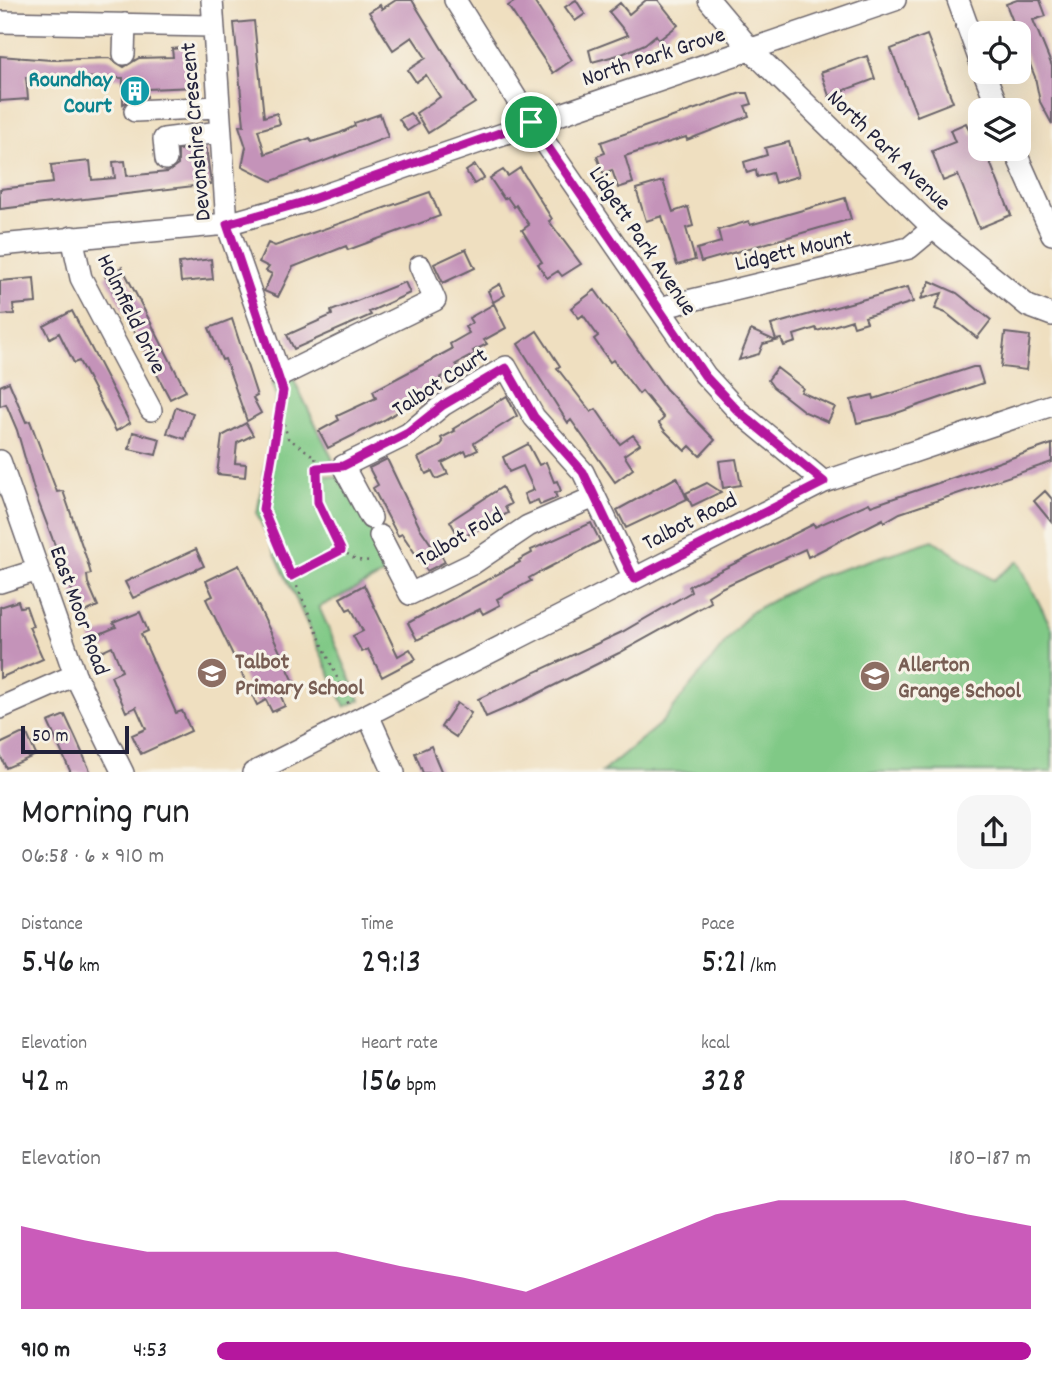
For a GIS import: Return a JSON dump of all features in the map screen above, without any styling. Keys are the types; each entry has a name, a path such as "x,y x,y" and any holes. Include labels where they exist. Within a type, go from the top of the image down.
{"street":[{"name":"Devonshire Crescent","path":"212,0 211,26 227,224 280,376"},
{"name":"Lidgett Park Avenue","path":"454,0 531,122 705,376 738,411 824,482"},
{"name":"North Park Avenue","path":"709,0 751,50 933,228 1028,306 1052,315"},
{"name":"North Park Grove","path":"0,245 227,224 304,202 531,122 895,0"},
{"path":"958,0 968,28"},
{"path":"0,22 211,26"},
{"path":"124,54 125,24"},
{"path":"135,111 158,102 218,107"},
{"path":"166,159 164,139 220,132"},
{"path":"1019,161 1052,234"},
{"name":"Lidgett Mount","path":"659,308 909,248 933,228"},
{"name":"Holmfield Drive","path":"72,237 81,278 151,410"},
{"path":"280,376 435,300 419,266"},
{"name":"Talbot Court","path":"343,466 408,433 443,405 506,368 534,417 583,472 634,579"},
{"name":"Talbot Road","path":"253,772 824,482 1052,405"},
{"name":"East Moor Road","path":"0,461 75,675 122,772"},
{"name":"Talbot Fold","path":"343,466 410,594 472,564 528,526 594,497"},
{"path":"0,582 38,570"},
{"path":"0,708 75,675"},
{"path":"362,718 394,772"}],"path":[{"path":"280,376 282,413 288,438 315,457 318,502 341,550 291,576"},
{"path":"282,413 263,509 291,576 362,718"},
{"path":"317,468 343,466"}],"green space":[{"path":"292,376 334,462 324,462 320,466 324,475 344,478 393,570 319,607 360,700 345,707 257,514 277,396 272,383"},
{"name":"Allerton Grange School","path":"933,540 993,580 1018,561 1052,629 1052,772 602,772 661,723 749,613 814,578"}],"building":[{"path":"396,0 412,0 475,103 428,133 416,113 440,97 426,75 416,82 408,70 426,58 412,37 393,50 369,12 380,5 382,9"},
{"path":"517,0 533,0 572,60 553,73 508,6"},
{"path":"576,0 585,14 575,21 565,7"},
{"path":"646,0 658,0 678,25 659,40 656,35 645,44 622,54 592,62 589,50 628,35 609,12 620,3 629,14"},
{"path":"1017,0 1040,0 1046,16 1033,20 1052,66 1052,124 1040,102 1031,67 1031,21 1013,21 1006,4"},
{"path":"254,21 264,117 277,113 280,124 258,130 265,154 310,138 312,142 340,133 355,126 354,123 380,114 388,137 272,181 242,166 246,147 239,126 244,125 234,23"},
{"path":"927,35 953,102 917,116 891,49"},
{"path":"191,47 195,87 147,89 147,97 134,98 123,104 123,78 26,77 28,99 0,101 0,56 51,60 109,58 124,67 139,58 173,57 172,49"},
{"path":"867,56 875,79 829,96 821,72"},
{"path":"741,93 748,93 752,104 745,106 749,116 687,140 686,137 625,156 633,183 618,188 612,170 603,173 597,156 605,153 601,142"},
{"path":"410,113 418,124 407,131 399,119"},
{"path":"966,123 968,161 993,161 990,162 1011,215 979,228 958,175 943,181 932,151 955,142 950,130"},
{"path":"789,142 799,176 775,183 772,173 757,177 756,170 747,173 744,162 767,155 765,148"},
{"path":"206,147 211,184 0,209 0,189 53,183 51,165 90,161 92,180 115,178 113,162 125,161 127,176 168,172 178,165 178,150"},
{"path":"475,165 484,178 474,184 466,171"},
{"path":"520,168 552,219 549,221 581,264 562,276 558,271 547,278 538,264 542,262 522,230 529,225 516,205 514,207 507,197 504,199 490,178 503,170 508,176"},
{"path":"663,181 673,212 688,207 693,226 686,228 695,260 677,265 662,216 646,221 636,189"},
{"path":"430,192 440,216 348,250 346,246 293,267 278,297 264,291 272,274 266,271 269,267 259,262 268,243 275,246"},
{"path":"845,198 851,219 701,262 697,249 721,242 718,230 749,221 750,225"},
{"path":"466,249 475,268 443,283 434,264"},
{"path":"211,259 213,279 181,282 179,263"},
{"path":"122,267 186,391 170,399 105,276"},
{"path":"34,278 36,303 13,305 14,314 0,315 0,281"},
{"path":"930,281 957,293 991,320 977,338 946,313 935,309 942,293 921,299"},
{"path":"405,282 410,293 369,312 371,315 294,349 287,335 332,315 331,311"},
{"path":"500,284 505,295 493,302 488,291"},
{"path":"908,287 913,302 865,317 867,322 854,326 852,320 817,331 816,328 794,335 796,342 784,346 781,339 776,340 771,325"},
{"path":"595,290 666,389 715,440 700,456 690,446 685,451 665,431 659,423 664,418 642,391 639,394 613,360 610,362 594,339 598,336 583,315 579,318 571,308"},
{"path":"494,304 506,328 484,340 487,344 456,364 459,368 440,378 442,383 402,405 404,408 384,420 328,448 319,431 339,420 337,416 376,398 373,391 452,349 450,344 469,333 465,327 472,323 469,318"},
{"path":"72,311 130,423 116,431 79,361 74,363 59,333 50,338 44,326"},
{"path":"232,319 257,396 253,398 261,413 247,421 225,359 222,360 209,328"},
{"path":"751,330 776,341 763,344 759,354 739,360"},
{"path":"537,331 560,366 557,368 591,412 596,409 620,444 633,435 640,444 624,455 633,469 615,482 571,420 568,423 518,344"},
{"path":"1005,333 1030,336 1026,370 1001,367"},
{"path":"978,367 983,383 888,416 857,423 851,400 873,395 874,399"},
{"path":"777,368 803,388 801,392 835,407 828,422 805,412 773,387 768,380"},
{"path":"9,382 26,422 30,421 57,492 63,491 86,557 91,574 87,575 88,583 98,606 81,614 34,490 17,430 6,404 0,406 0,386"},
{"path":"507,396 517,416 474,443 478,450 467,455 465,451 442,463 448,474 436,479 432,471 426,474 418,458 439,447 443,442 441,438 455,431 453,429"},
{"path":"176,407 193,413 185,439 167,433"},
{"path":"246,423 253,435 237,443 235,463 246,464 245,477 217,474 222,436"},
{"path":"133,432 160,439 156,455 129,449"},
{"path":"528,444 539,465 546,462 561,491 555,493 557,498 540,505 538,500 528,504 524,494 534,490 523,466 509,472 503,457"},
{"path":"1052,444 1052,462 900,513 884,522 883,519 808,557 805,549 721,588 708,596 711,602 619,653 486,717 478,699 622,632 691,592 689,586 814,524 815,527 869,503 871,506"},
{"path":"387,459 420,528 433,547 436,545 445,562 427,571 402,534 398,536 373,488 378,485 369,468"},
{"path":"736,459 741,485 723,488 719,461"},
{"path":"677,477 687,499 626,528 617,510"},
{"path":"707,483 721,492 692,506 686,493"},
{"path":"502,487 511,504 505,507 508,513 460,539 450,521"},
{"path":"1045,491 1052,499 1052,523 1034,501"},
{"path":"591,523 600,541 529,578 531,581 497,599 500,605 483,614 480,609 417,640 408,623 520,562 519,560 532,553 531,550"},
{"path":"196,549 204,566 133,598 125,582"},
{"path":"239,565 296,686 280,694 285,706 272,712 266,700 257,705 206,599 213,596 206,581"},
{"path":"364,585 398,656 410,649 416,659 382,677 368,649 362,652 353,636 363,631 351,608 347,610 340,598"},
{"path":"18,601 20,607 26,606 33,626 29,627 43,659 0,678 0,607"},
{"path":"140,612 148,631 141,634 176,713 182,711 191,731 141,754 132,735 146,729 136,707 126,712 111,676 122,671 112,646 97,653 90,638 116,627 113,623"},
{"path":"457,703 471,713 456,737 441,727"},
{"path":"65,715 91,772 71,772 48,722"},
{"path":"27,734 36,755 6,768 0,755 0,744"},
{"path":"431,746 442,772 423,772 415,753"}],"place":[{"name":"Roundhay Court","path":"135,91"},
{"name":"Talbot Primary School","path":"212,673"},
{"name":"Allerton Grange School","path":"875,676"}],"route":[{"path":"531,122 705,376 738,411 824,482 634,579 583,472 534,417 506,368 443,405 408,433 343,466 317,468 318,481 315,490 318,502 341,550 291,576 263,509 282,413 283,391 227,224 304,202 531,122"}]}
